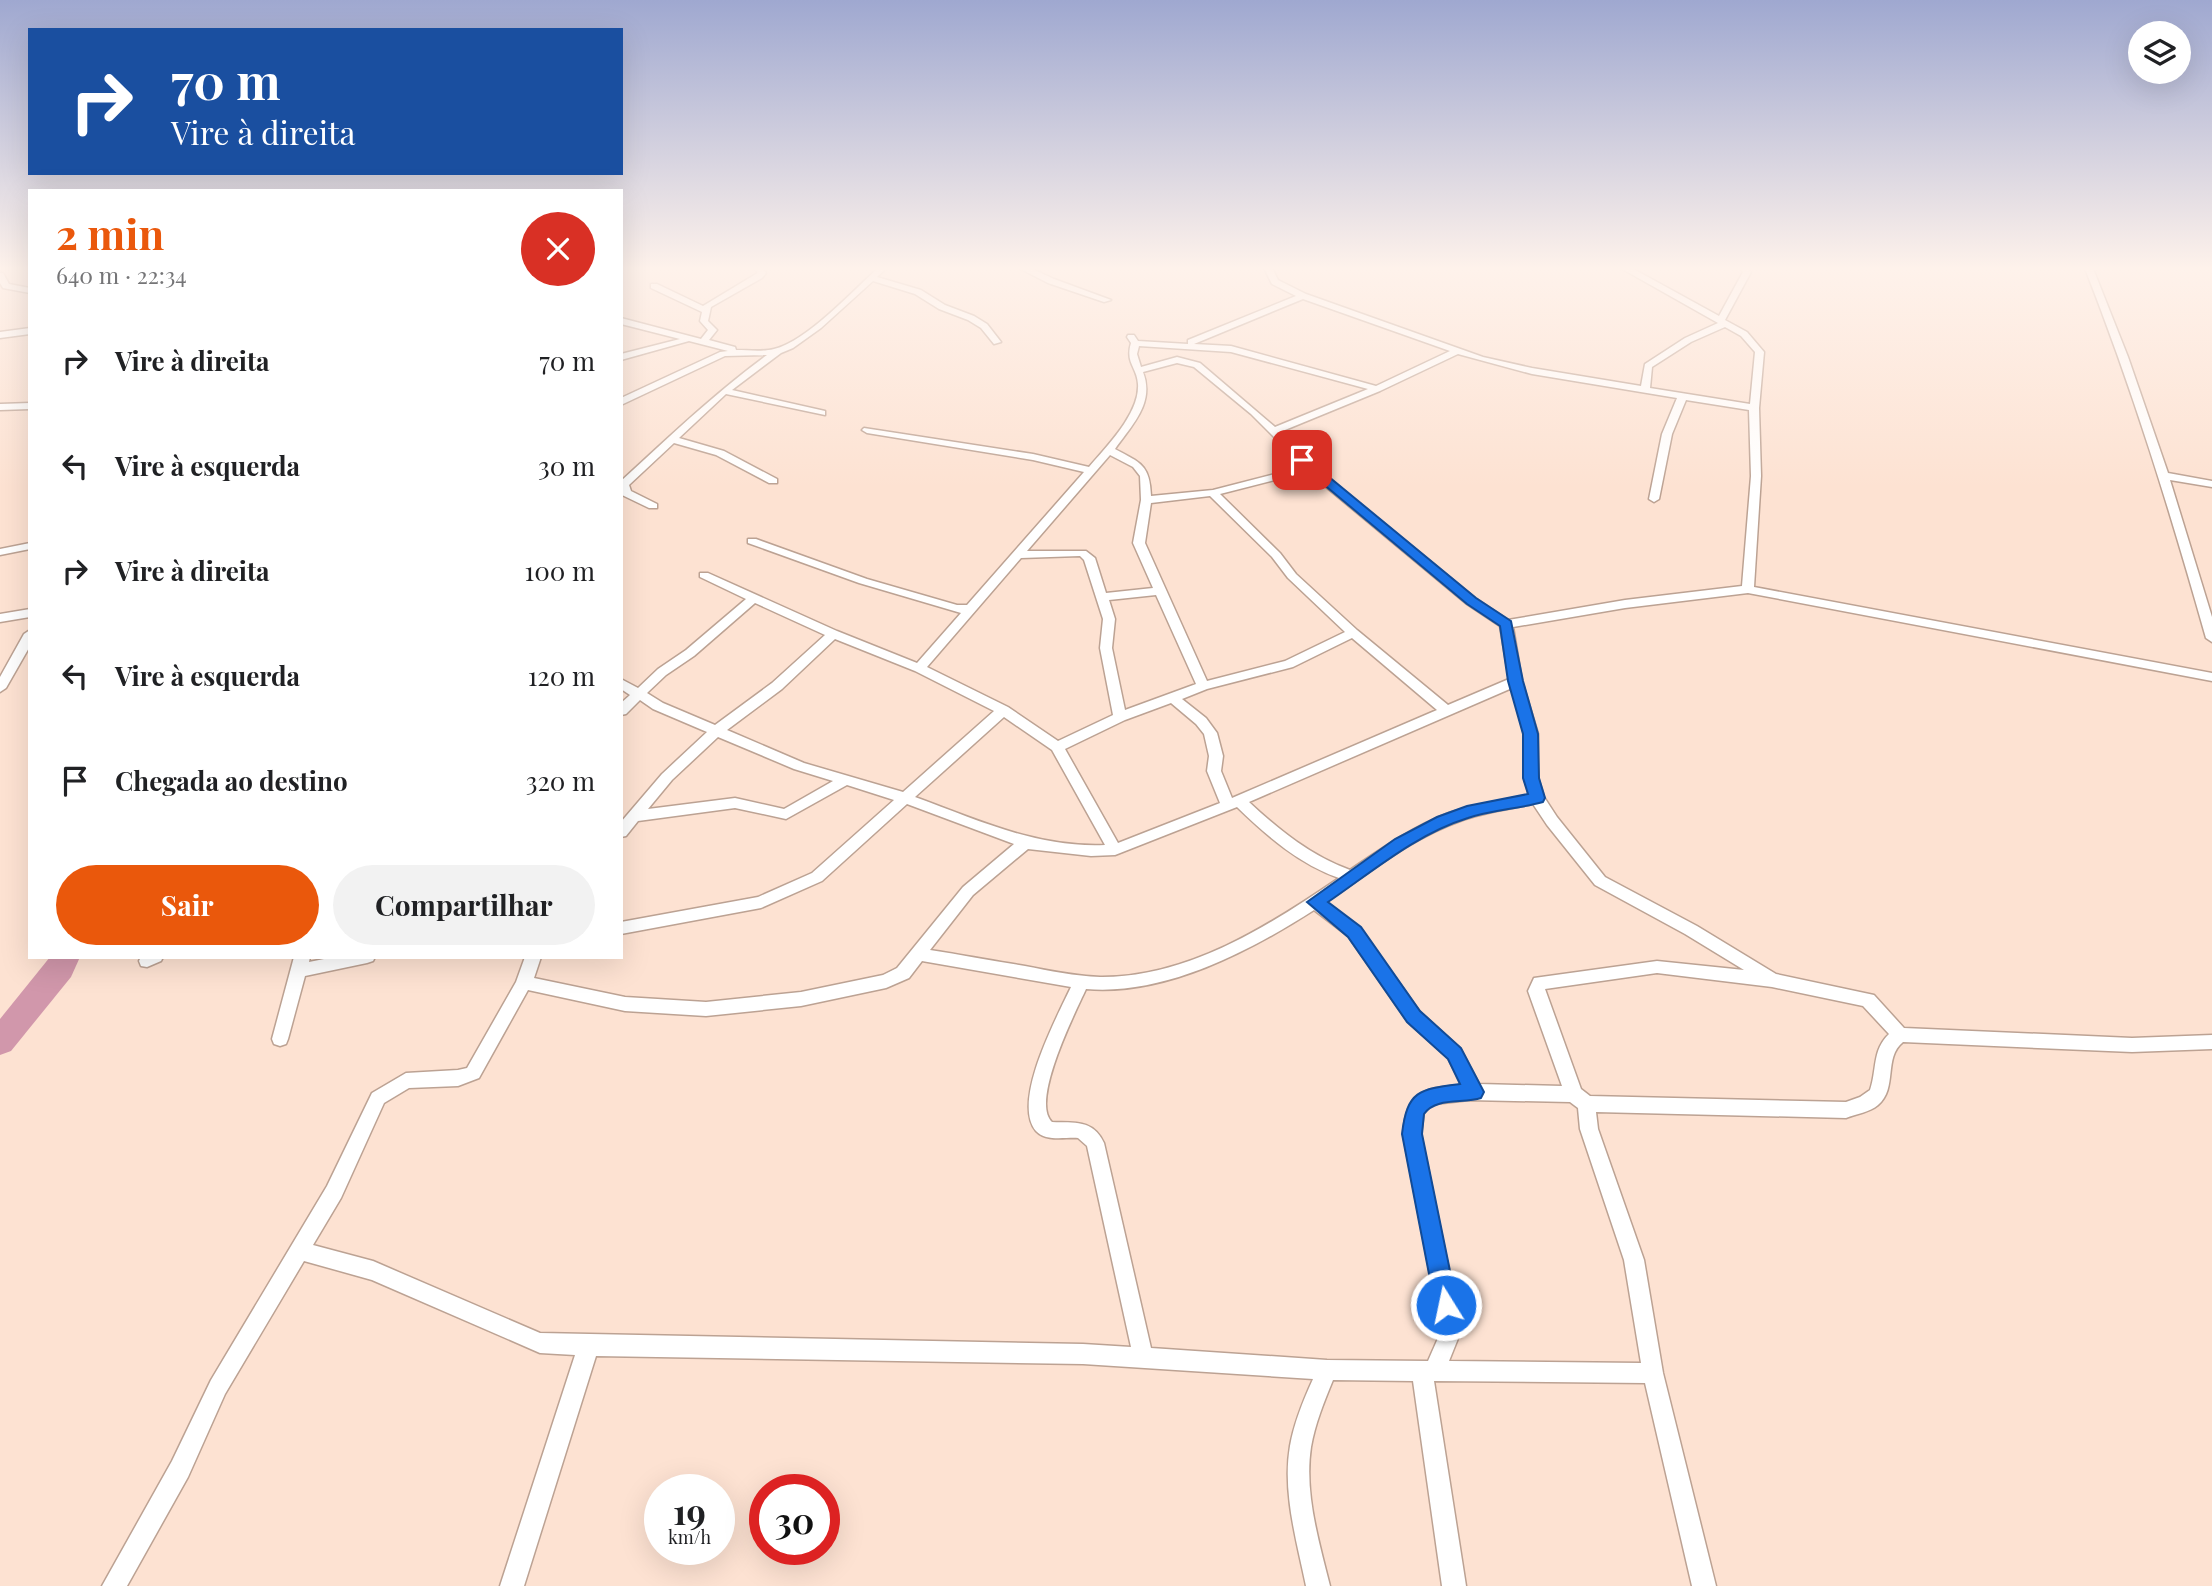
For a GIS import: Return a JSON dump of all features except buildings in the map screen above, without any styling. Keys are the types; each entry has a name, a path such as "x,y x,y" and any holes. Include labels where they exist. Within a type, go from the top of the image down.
{"street":[{"path":"686,340 739,351 778,351"},
{"path":"623,356 686,340"},
{"path":"623,487 670,439 724,391 796,340"},
{"path":"1133,340 1231,349 1377,389"},
{"path":"919,668 964,612 1018,555 1109,450 1140,407 1143,383 1132,354 1133,340"},
{"path":"1187,344 1197,340"},
{"path":"1422,340 1455,352 1532,371 1754,408"},
{"path":"1646,391 1648,366 1688,340"},
{"path":"1748,589 1756,476 1754,408 1760,352 1749,340"},
{"path":"2119,340 2161,475 2173,502 2212,638"},
{"path":"623,401 702,363 739,351"},
{"path":"1272,432 1377,389 1455,352"},
{"path":"1140,370 1178,360 1190,361 1221,383 1317,474 1471,601 1507,624 1625,604 1748,589 2212,677"},
{"path":"724,391 822,413"},
{"path":"1654,499 1667,434 1683,395"},
{"path":"0,407 28,406"},
{"path":"867,430 997,451 1089,470"},
{"path":"670,439 720,453 773,481"},
{"path":"1109,450 1137,465 1145,477 1146,500 1139,544 1203,686"},
{"path":"1146,500 1213,494 1284,474 1317,474"},
{"path":"2161,475 2212,484"},
{"path":"623,489 653,506"},
{"path":"1213,494 1276,555 1292,576 1353,633 1445,710"},
{"path":"752,541 863,581 964,612"},
{"path":"0,552 28,546"},
{"path":"1018,555 1087,555 1109,619 1105,648 1120,717"},
{"path":"704,575 833,634 919,668 1003,710 1057,747 1115,850"},
{"path":"1103,597 1161,591"},
{"path":"623,709 637,693 755,597"},
{"path":"0,618 28,612"},
{"path":"1507,624 1516,681 1531,734 1531,778 1537,798 1600,881 1691,930 1772,980"},
{"path":"1057,747 1120,717 1203,686 1283,666 1353,633"},
{"path":"623,829 667,777 715,732 777,686 833,634"},
{"path":"0,688 28,638"},
{"path":"623,684 715,732 799,766 905,797 1025,843 1115,850 1234,803 1516,681"},
{"path":"1173,698 1201,721 1210,733 1216,756 1214,771 1234,803 1312,859 1331,870 1350,876"},
{"path":"623,928 761,902 793,890 831,867 1003,710"},
{"path":"636,816 735,803 786,814 846,780"},
{"path":"917,954 1081,982 1110,983 1180,972 1225,953 1315,902 1350,876 1442,821 1467,812 1537,798"},
{"path":"524,984 625,1004 706,1009 801,999 887,981 903,973 968,891 1025,843"},
{"path":"1315,902 1354,932 1414,1017 1454,1054 1474,1092"},
{"path":"280,1039 299,964 348,959"},
{"path":"114,1586 180,1469 218,1388 334,1192 378,1098 407,1081 458,1078 473,1073 524,984 532,959"},
{"path":"1704,1586 1653,1373 1634,1260 1580,1099 1536,990 1541,983 1657,967 1772,980 1868,1000 1900,1035"},
{"path":"1081,982 1047,1057 1040,1083 1038,1116 1042,1124 1050,1129 1079,1129 1088,1132 1095,1143 1143,1357"},
{"path":"1454,1586 1428,1371 1449,1336 1412,1134 1414,1112 1419,1103 1430,1096 1474,1092 1846,1110 1868,1102 1877,1093 1885,1049 1900,1035 1949,1034 2132,1045 2212,1042"},
{"path":"301,1251 373,1271 540,1343 1143,1357 1327,1370 1653,1373"},
{"path":"512,1586 589,1345"},
{"path":"1318,1586 1305,1525 1299,1457 1315,1398 1327,1370"}],"waterway":[{"path":"0,1042 60,968 64,959"}],"route":[{"path":"1302,460 1471,601 1507,624 1516,681 1531,734 1531,778 1537,798 1467,812 1442,821 1401,843 1315,902 1354,932 1383,969 1414,1017 1446,1043 1474,1092 1430,1096 1419,1103 1414,1112 1412,1134 1446,1305"}]}
